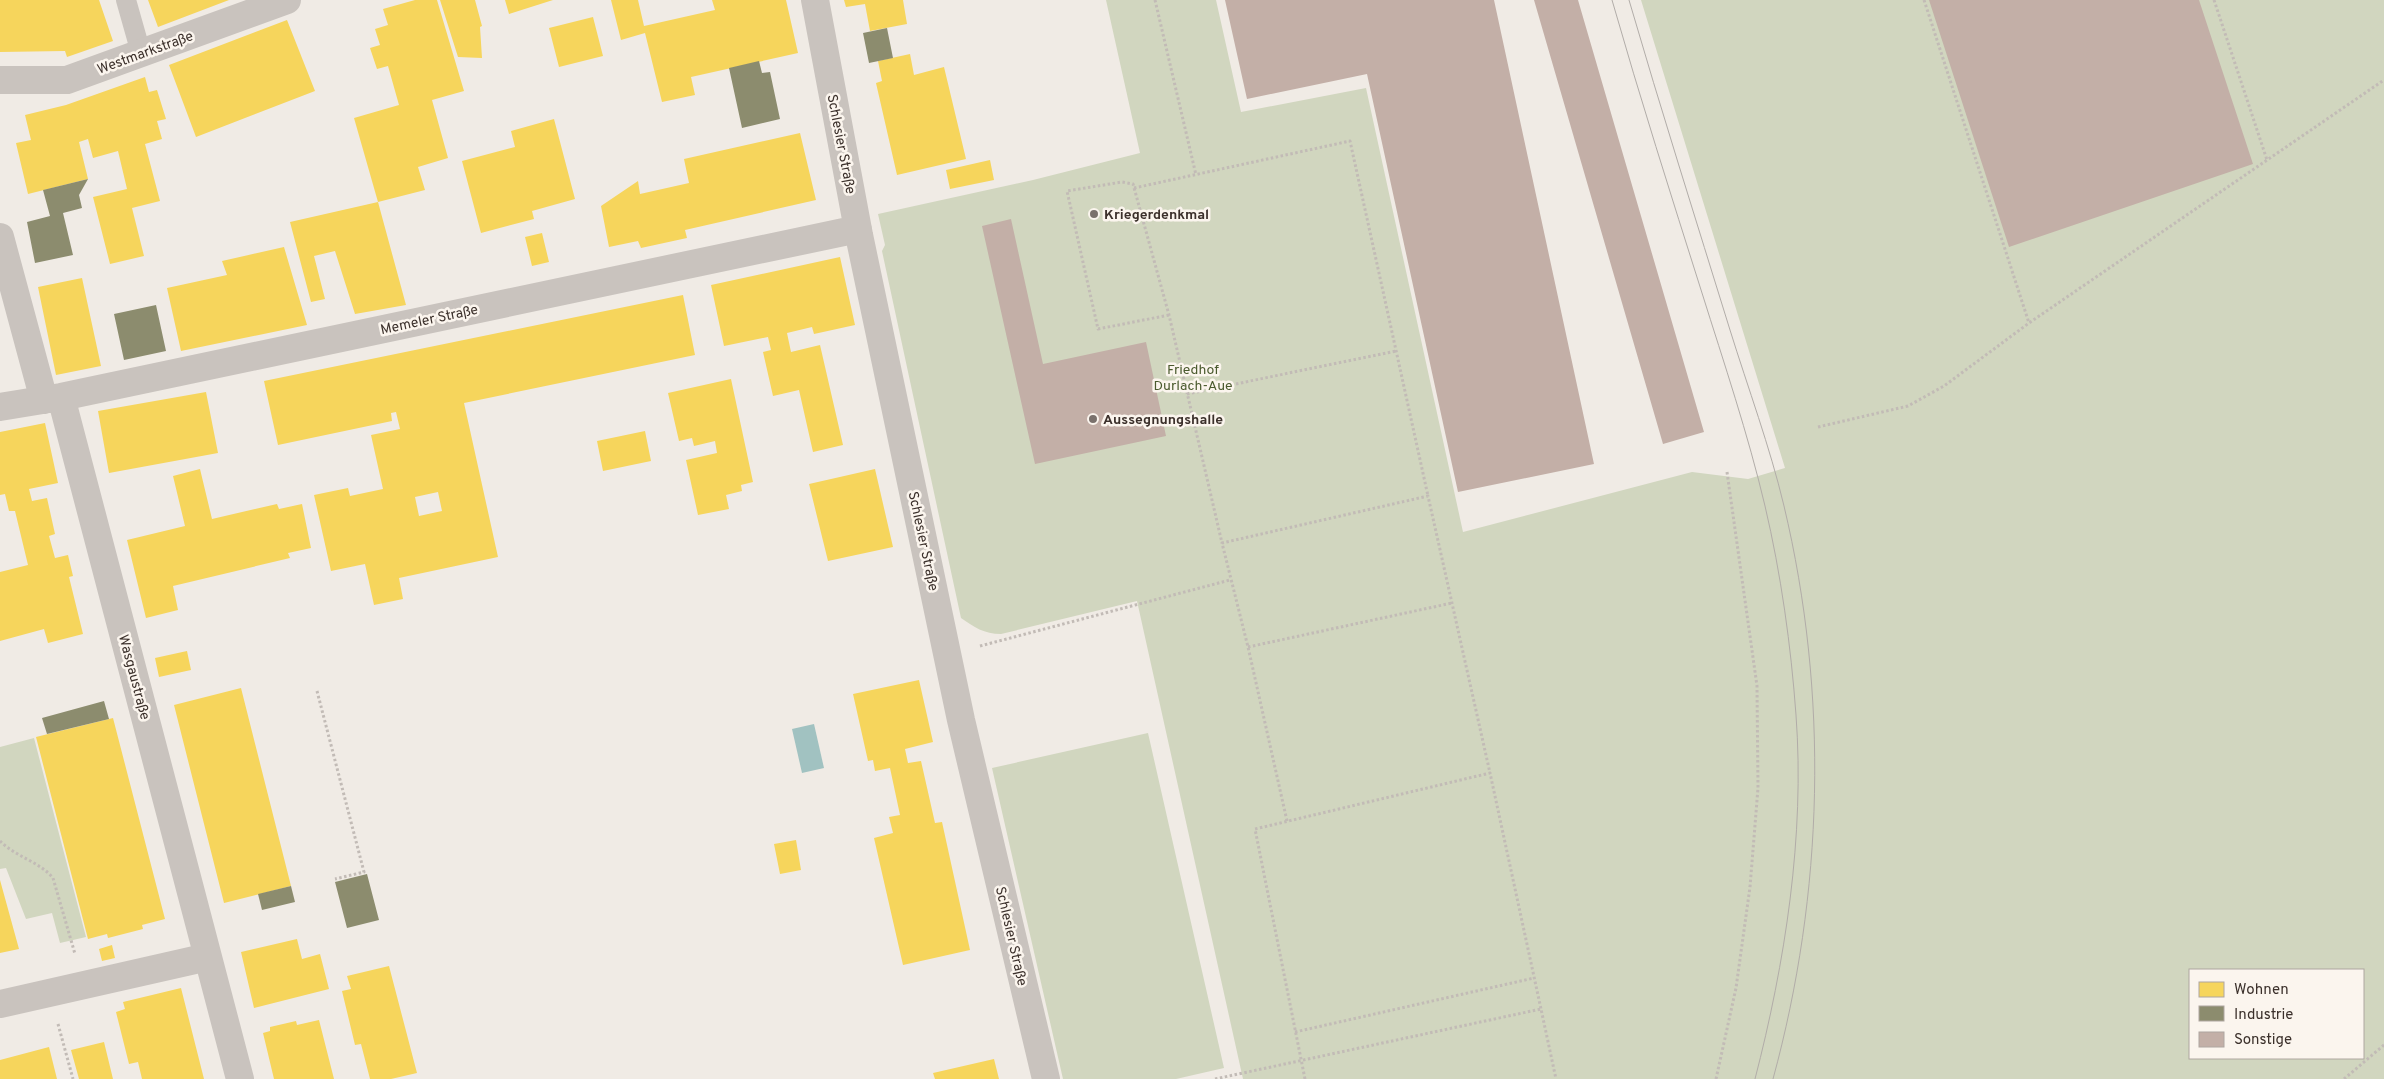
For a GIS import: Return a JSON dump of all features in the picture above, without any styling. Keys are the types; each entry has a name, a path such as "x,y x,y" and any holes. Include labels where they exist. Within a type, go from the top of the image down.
{"street":[{"name":"Westmarkstraße","path":"0,80 67,80 287,0"},
{"name":"Schlesier Straße","path":"815,0 858,229 948,654 1046,1079"},
{"name":"Memeler Straße","path":"0,407 52,398 858,229"},
{"name":"Wasgaustraße","path":"0,237 52,398 208,957 240,1079"},
{"path":"0,1004 208,957"}],"lane":[{"path":"126,0 141,53"}],"path":[{"path":"1155,0 1196,175"},
{"path":"1924,0 2029,323"},
{"path":"2214,0 2267,160"},
{"path":"1818,427 1908,406 1944,386 2029,323 2384,80"},
{"path":"1134,188 1350,141 1556,1079"},
{"path":"1169,315 1098,329 1067,191 1122,182 1133,184 1169,315 1230,580 1248,647 1287,821"},
{"path":"1187,394 1396,350"},
{"path":"1716,1079 1736,988 1750,887 1758,788 1757,686 1727,472"},
{"path":"1222,543 1428,496"},
{"path":"948,654 1142,605 1230,580"},
{"path":"1248,647 1452,603"},
{"path":"317,691 364,872 335,879"},
{"path":"1305,1079 1255,829 1490,773"},
{"path":"0,842 10,851 48,872 53,878 72,942"},
{"path":"1295,1032 1534,978"},
{"path":"50,992 73,1079"},
{"path":"1215,1079 1541,1009"},
{"path":"2344,1079 2384,1045"}],"green space":[{"name":"Friedhof Durlach-Aue","path":"1106,0 1216,0 1241,112 1366,88 1463,532 1692,472 1748,479 1785,468 1641,0 2384,0 2384,1079 1243,1079 1137,601 1001,634 984,631 961,618 882,251 885,245 878,214 1033,180 1140,153"},
{"path":"1148,733 1224,1068 1176,1079 1063,1079 992,768"},
{"path":"34,738 86,937 60,943 52,913 26,919 6,868 0,869 0,747"}],"water":[{"path":"814,724 824,768 802,773 792,729"}],"building: Wohnen":[{"path":"0,0 99,0 113,41 67,57 65,51 0,52"},
{"path":"148,0 229,0 158,27"},
{"path":"415,0 437,0 464,91 432,100 448,158 418,167 425,190 378,202 354,118 399,105 388,66 377,69 370,48 380,45 375,29 388,25 383,9"},
{"path":"440,0 475,0 482,26 480,27 482,58 458,57"},
{"path":"505,0 553,0 509,14"},
{"path":"611,0 638,0 644,26 715,10 712,0 786,0 798,53 691,77 695,95 662,102 645,33 621,40"},
{"path":"844,0 903,0 907,24 870,31 865,4 846,7"},
{"path":"593,17 603,56 559,67 549,28"},
{"path":"287,20 315,91 196,137 169,65"},
{"path":"910,54 914,75 944,67 966,159 897,175 876,83 882,81 878,61"},
{"path":"145,77 149,92 157,90 166,119 157,121 162,139 145,144 160,201 132,208 144,256 110,264 93,197 127,189 118,151 93,158 88,139 79,142 88,179 28,194 16,143 31,140 25,115 66,105"},
{"path":"554,119 575,199 532,211 534,219 481,233 462,161 515,147 511,131"},
{"path":"800,133 816,200 685,230 687,238 641,248 638,241 609,247 601,206 638,181 640,194 689,183 684,159"},
{"path":"990,160 994,180 950,189 946,170"},
{"path":"378,202 406,305 355,314 335,251 314,256 325,299 311,302 290,222"},
{"path":"542,233 549,262 532,266 525,237"},
{"path":"284,247 307,325 181,351 167,288 227,275 222,261"},
{"path":"840,257 855,325 814,334 812,327 787,333 791,352 820,345 843,445 813,452 799,390 773,396 763,352 771,350 768,337 724,346 711,285"},
{"path":"82,278 101,366 56,375 38,287"},
{"path":"683,295 695,355 464,403 498,557 399,578 403,599 374,605 365,564 331,571 314,495 348,488 350,496 383,489 371,435 400,429 396,412 391,413 392,421 278,445 264,381","holes":["438,492 442,511 419,516 415,497"]},
{"path":"731,379 753,482 741,485 742,491 726,495 729,509 698,515 686,460 717,453 715,441 694,446 692,438 679,441 668,393"},
{"path":"206,392 218,453 109,473 98,411"},
{"path":"45,423 58,483 29,489 32,501 47,498 55,534 49,536 55,558 68,555 73,576 69,577 83,634 48,643 44,629 0,641 0,572 28,565 15,511 9,511 5,494 0,495 0,432"},
{"path":"645,431 651,461 603,471 597,441"},
{"path":"200,469 212,519 277,504 279,509 302,504 311,548 288,553 290,558 173,586 178,610 146,618 127,540 185,526 173,476"},
{"path":"875,469 893,547 828,561 809,484"},
{"path":"187,651 191,670 159,677 155,658"},
{"path":"919,680 933,742 905,749 908,763 921,761 935,823 942,822 970,950 903,965 874,838 893,833 889,817 900,815 890,768 875,771 873,760 868,761 853,694"},
{"path":"241,688 291,886 224,903 174,705"},
{"path":"113,718 165,919 142,925 143,929 108,938 107,934 88,939 36,737"},
{"path":"796,840 801,870 780,874 774,844"},
{"path":"0,880 19,949 0,953"},
{"path":"297,939 302,959 320,954 329,989 254,1008 241,952"},
{"path":"112,945 115,958 102,961 99,949"},
{"path":"389,966 417,1073 391,1079 370,1079 361,1044 355,1045 342,991 351,989 347,976"},
{"path":"181,988 204,1079 142,1079 138,1062 129,1064 116,1012 125,1009 123,1002"},
{"path":"319,1020 334,1079 274,1079 263,1033 270,1031 270,1027 296,1021 297,1025"},
{"path":"104,1042 113,1079 79,1079 71,1050"},
{"path":"49,1047 57,1079 0,1079 0,1060"},
{"path":"994,1059 999,1079 935,1079 933,1073"}],"building: Industrie":[{"path":"887,28 893,58 869,63 863,33"},
{"path":"759,61 762,73 770,72 780,119 742,128 729,68"},
{"path":"88,179 79,195 82,208 63,213 73,255 35,263 27,222 50,216 43,190"},
{"path":"156,305 166,351 124,360 114,314"},
{"path":"104,701 109,719 47,734 42,718"},
{"path":"367,874 379,920 347,928 335,882"},
{"path":"291,886 295,902 262,910 258,894"}],"building: Sonstige":[{"path":"1225,0 1494,0 1594,464 1458,492 1367,74 1247,99"},
{"path":"1534,0 1578,0 1704,432 1663,444"},
{"path":"1929,0 2199,0 2253,164 2009,247"},
{"path":"1011,219 1043,364 1146,342 1166,436 1035,464 982,226"}],"tram line":[{"path":"1612,0 1751,452 1771,532 1788,636 1796,715 1798,761 1795,853 1784,945 1755,1079"},
{"path":"1629,0 1730,330 1766,440 1784,506 1799,577 1814,721 1815,793 1811,865 1803,937 1790,1008 1773,1079"}],"place":[{"name":"Kriegerdenkmal","path":"1094,214"},
{"name":"Aussegnungshalle","path":"1093,419"}]}
